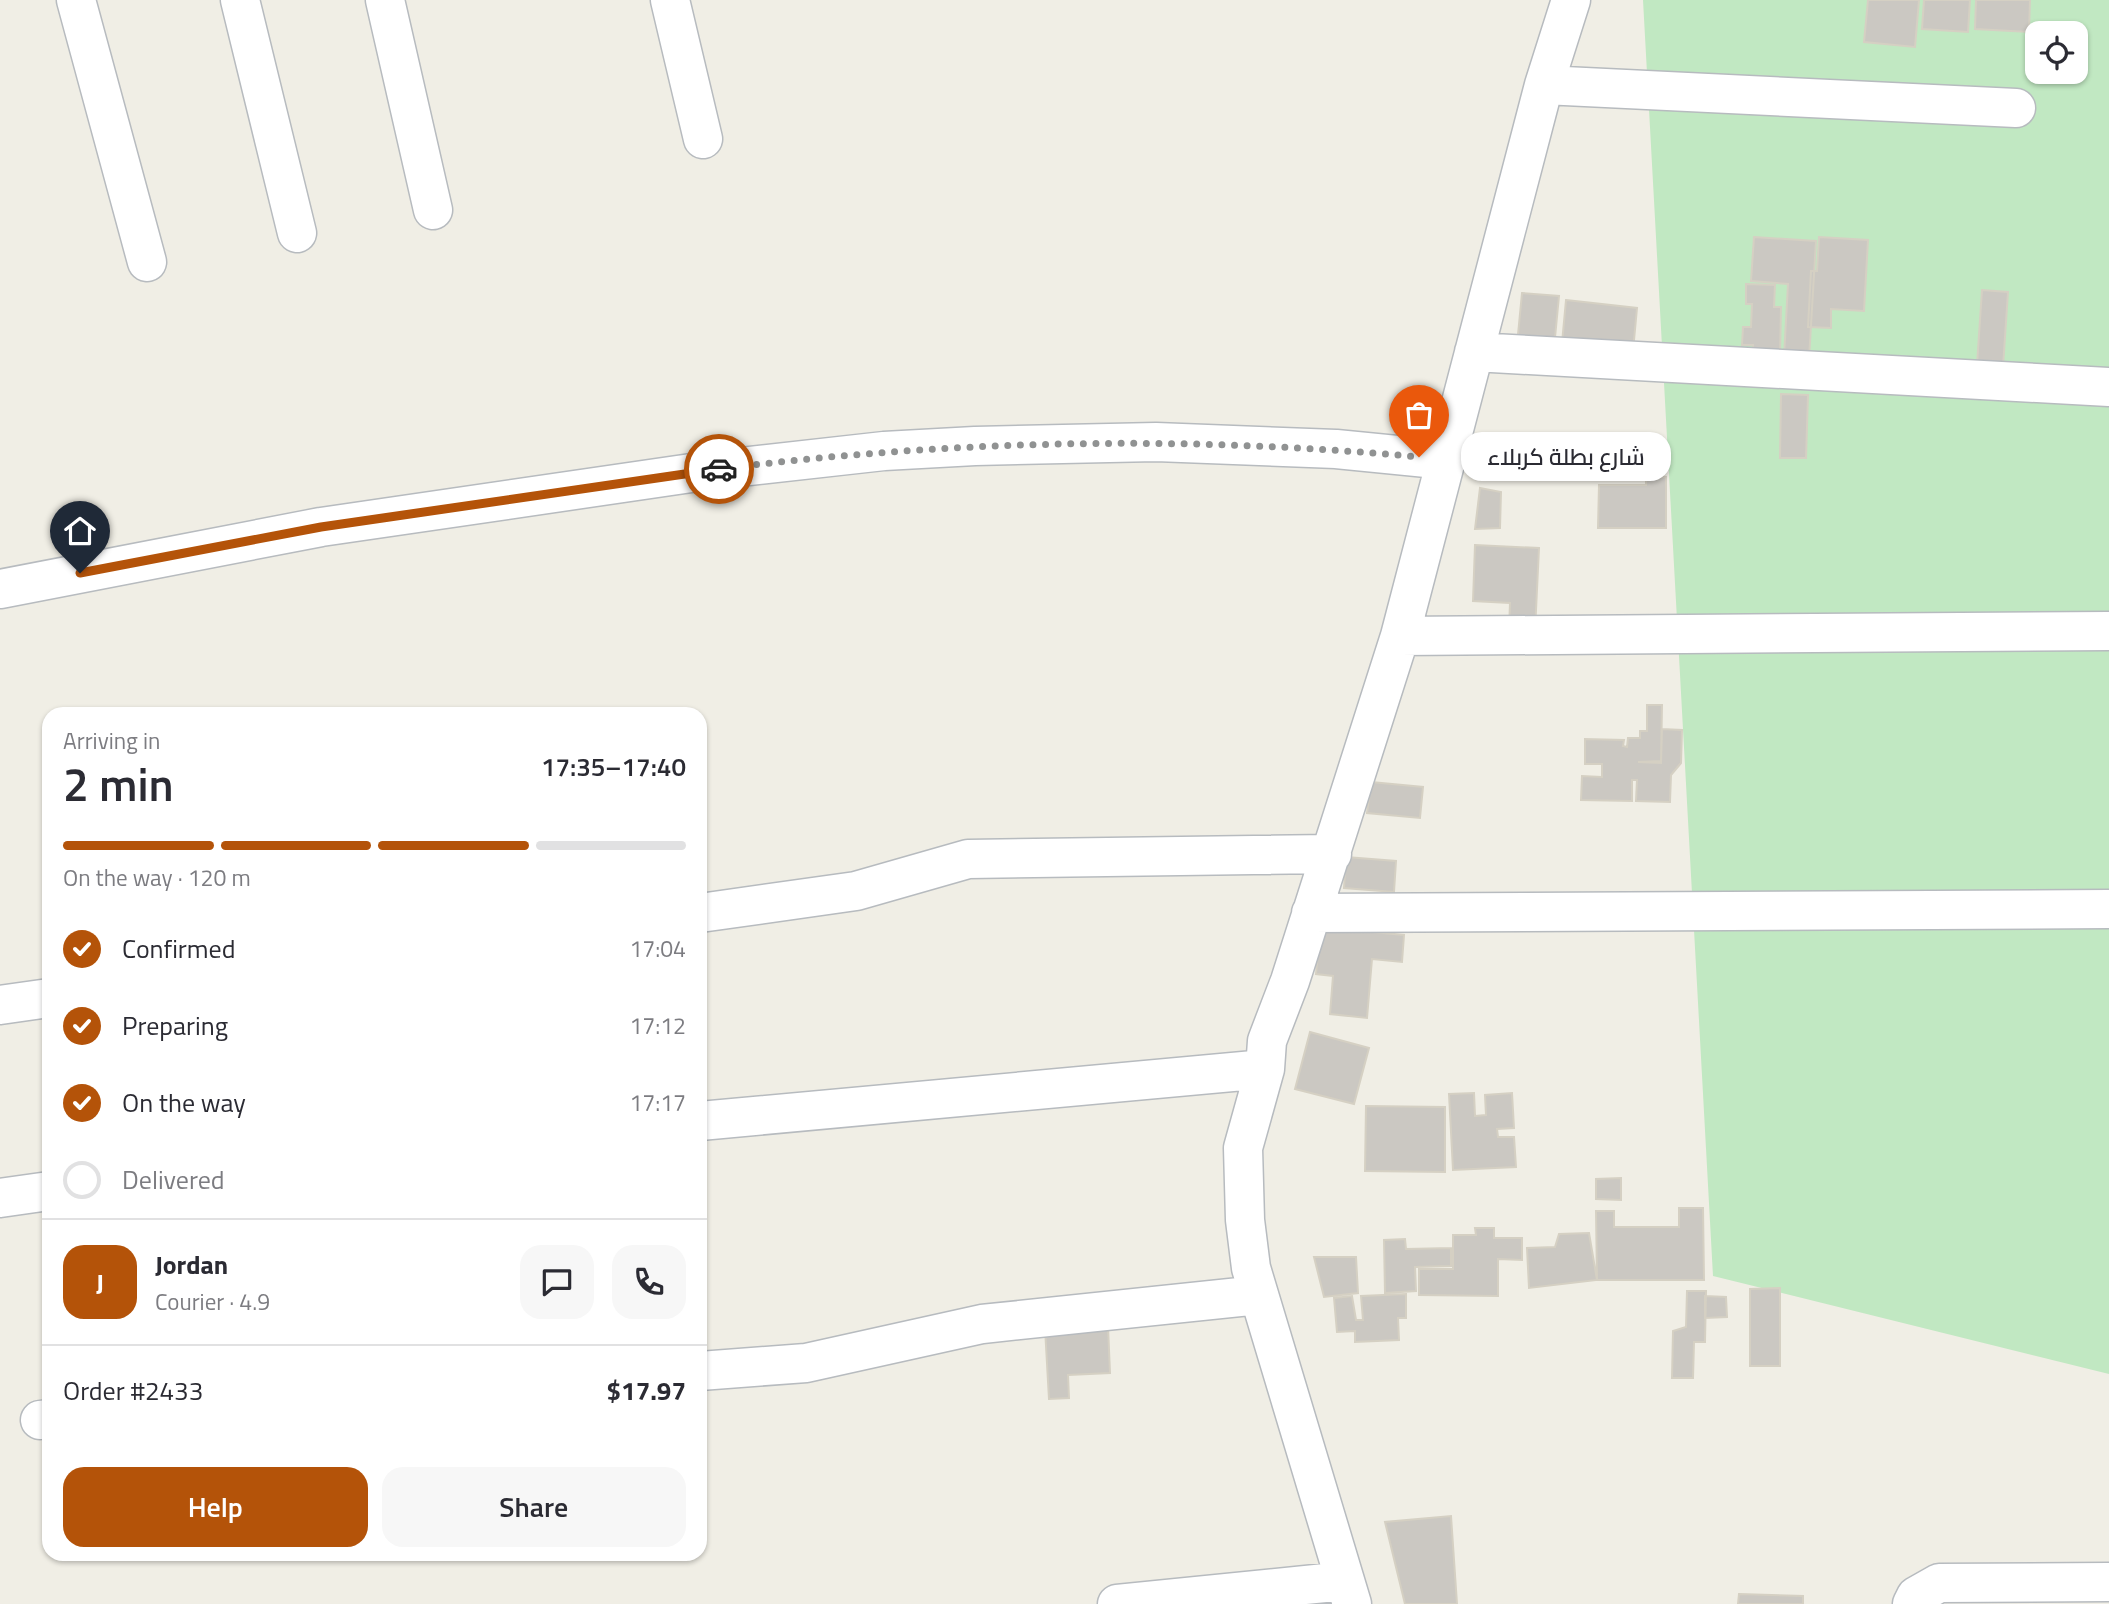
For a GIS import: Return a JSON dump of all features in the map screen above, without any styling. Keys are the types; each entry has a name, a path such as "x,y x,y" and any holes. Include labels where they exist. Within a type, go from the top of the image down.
{"street":[{"path":"76,0 147,262"},
{"path":"240,0 297,233"},
{"path":"385,0 433,210"},
{"path":"670,0 703,139"},
{"path":"1117,1604 1349,1592 1251,1268 1245,1220 1243,1148 1265,1069 1267,1041 1332,854 1400,636 1544,85 1571,0"},
{"path":"1544,85 2016,108"},
{"path":"1474,352 2109,387"},
{"path":"0,589 321,527 705,471 884,452 1026,444 1169,442 1336,449 1447,460"},
{"path":"1400,636 2109,631"},
{"path":"707,912 856,891 968,859 1332,854"},
{"path":"1311,913 2109,909"},
{"path":"0,1005 42,999"},
{"path":"707,1120 1265,1069"},
{"path":"0,1198 42,1192"},
{"path":"707,1370 806,1363 982,1324 1259,1295"},
{"path":"1912,1604 1916,1596 1939,1583 2109,1582"}],"green space":[{"path":"1643,0 2109,0 2109,1374 1713,1276"}],"building":[{"path":"1868,0 1919,0 1915,47 1864,42"},
{"path":"1924,0 1970,0 1968,32 1922,29"},
{"path":"1976,0 2030,0 2029,21 2025,21 2025,32 1975,29"},
{"path":"1754,237 1816,241 1809,359 1784,357 1788,284 1751,281"},
{"path":"1819,237 1868,240 1864,311 1831,309 1831,328 1808,327 1811,271 1817,271"},
{"path":"1746,284 1775,285 1774,307 1781,307 1780,355 1754,354 1753,345 1742,345 1743,327 1751,327 1752,304 1746,304"},
{"path":"1982,290 2008,292 2003,367 1977,365"},
{"path":"1522,293 1559,296 1554,348 1517,345"},
{"path":"1566,300 1637,308 1633,351 1562,343"},
{"path":"1781,394 1808,395 1806,458 1780,458"},
{"path":"1646,476 1666,477 1666,528 1598,528 1599,485 1646,485"},
{"path":"1480,488 1501,492 1500,528 1475,529"},
{"path":"1475,545 1539,548 1535,631 1509,630 1510,603 1473,601"},
{"path":"1647,705 1662,705 1661,761 1638,762 1661,763 1662,729 1682,730 1681,763 1671,775 1670,802 1636,801 1637,780 1632,780 1632,801 1581,800 1582,776 1602,777 1602,764 1585,764 1585,739 1624,740 1623,746 1627,747 1628,738 1640,738 1640,731 1647,731"},
{"path":"1371,782 1423,787 1420,818 1367,813"},
{"path":"1346,857 1396,861 1394,892 1344,888"},
{"path":"1320,927 1404,935 1402,962 1372,959 1367,1018 1330,1014 1333,976 1316,974"},
{"path":"1310,1032 1369,1048 1354,1104 1295,1089"},
{"path":"1474,1093 1475,1116 1486,1115 1485,1095 1512,1093 1514,1128 1497,1129 1498,1137 1514,1137 1516,1167 1453,1170 1449,1094"},
{"path":"1366,1106 1445,1107 1445,1172 1365,1171"},
{"path":"1621,1178 1621,1200 1596,1199 1596,1179"},
{"path":"1679,1208 1703,1208 1704,1280 1597,1280 1596,1211 1614,1211 1614,1227 1679,1227"},
{"path":"1475,1228 1494,1228 1494,1238 1522,1238 1522,1260 1498,1259 1498,1296 1419,1295 1419,1269 1453,1269 1453,1235 1476,1235"},
{"path":"1589,1233 1597,1280 1529,1288 1527,1248 1555,1247 1559,1234"},
{"path":"1405,1239 1406,1249 1451,1248 1451,1266 1415,1267 1416,1291 1385,1293 1384,1240"},
{"path":"1314,1257 1356,1257 1358,1293 1324,1297"},
{"path":"1780,1288 1780,1366 1750,1366 1750,1289"},
{"path":"1687,1291 1706,1291 1705,1342 1694,1342 1693,1378 1672,1378 1673,1331 1686,1327"},
{"path":"1406,1294 1406,1318 1398,1318 1399,1340 1355,1342 1355,1331 1337,1332 1334,1298 1352,1296 1356,1320 1363,1320 1361,1296"},
{"path":"1705,1296 1726,1297 1727,1317 1705,1318"},
{"path":"1108,1326 1110,1373 1068,1375 1069,1398 1049,1399 1045,1328"},
{"path":"1451,1516 1457,1604 1405,1604 1385,1522"},
{"path":"1739,1594 1803,1596 1803,1604 1738,1604"}],"way so far":[{"path":"719,469 884,452 1065,443 1246,444 1419,457"}],"place":[{"name":"شارع بطلة كربلاء","path":"1419,457"}],"route":[{"path":"80,573 321,527 719,469"}]}
